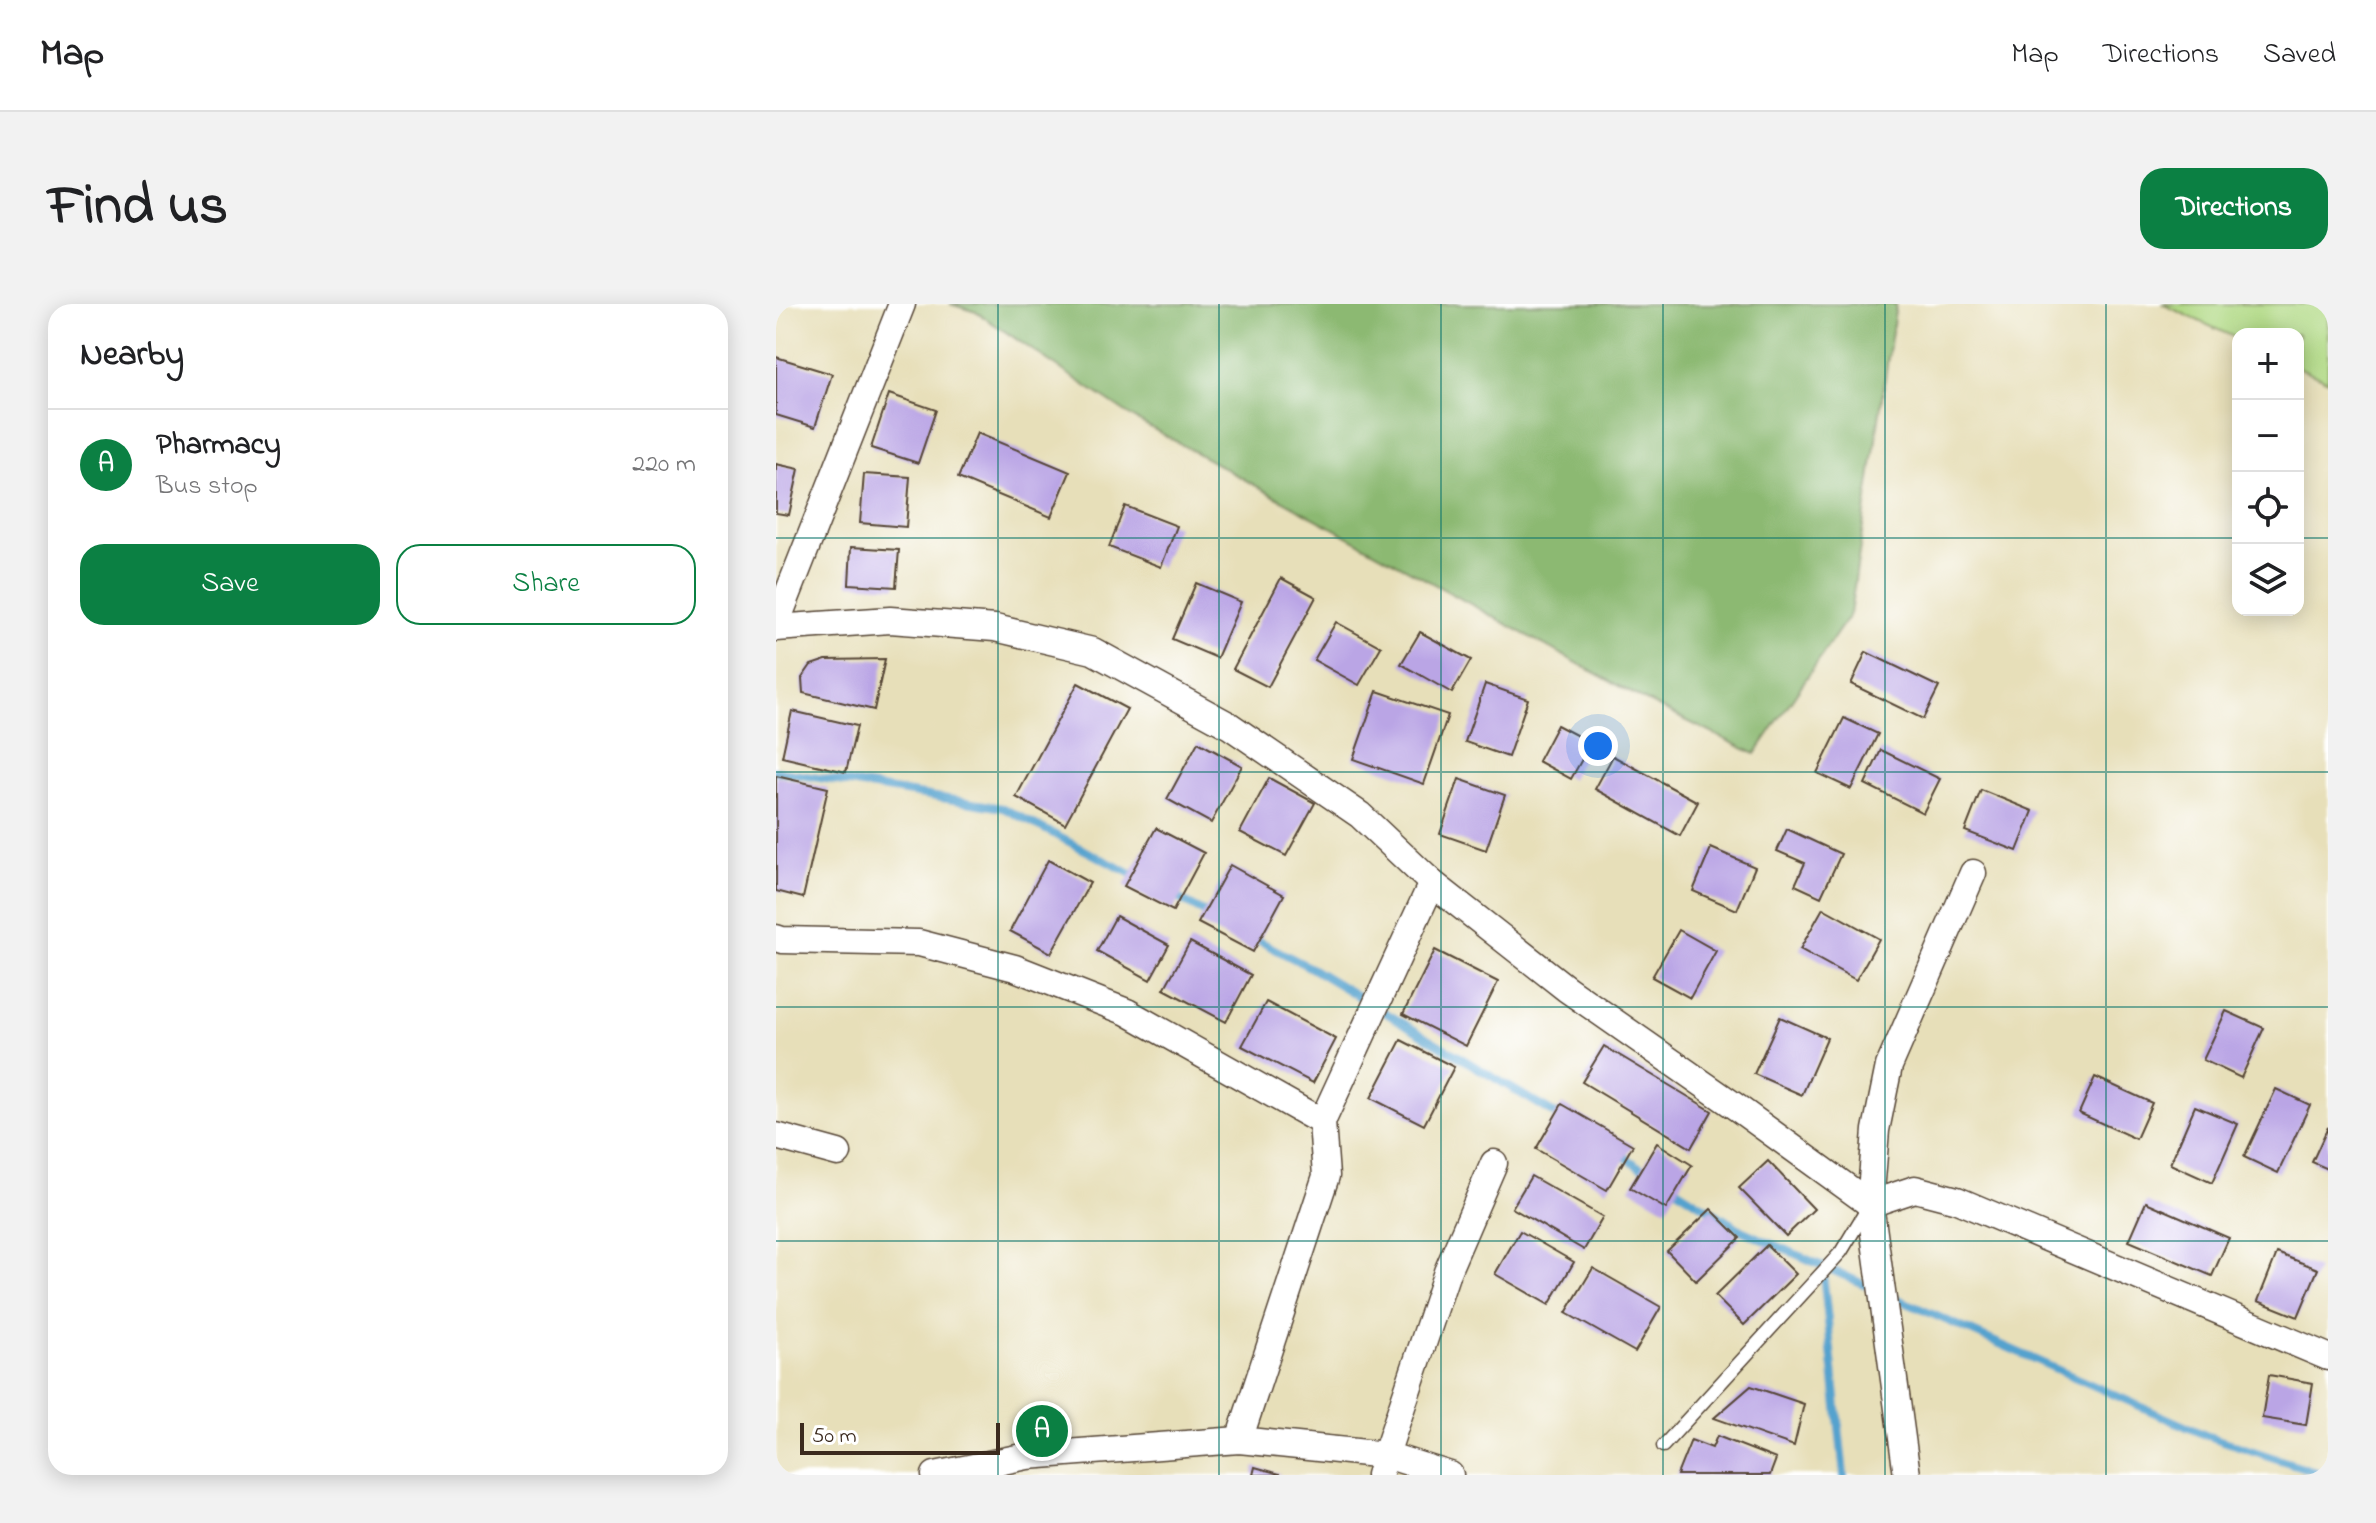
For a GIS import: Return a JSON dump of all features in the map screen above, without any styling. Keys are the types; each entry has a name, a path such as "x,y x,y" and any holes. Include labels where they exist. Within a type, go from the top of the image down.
{"street":[{"path":"902,304 776,626 890,620 995,628 1093,651 1230,726 1360,815 1432,883 1567,989 1870,1204"},
{"path":"1907,1475 1870,1204 1876,1130 1889,1066 1973,873"},
{"path":"1239,1440 1326,1176 1322,1122 1432,883"},
{"path":"778,945 919,943 1015,968 1127,1012 1322,1122"},
{"path":"776,1136 838,1153"},
{"path":"1383,1465 1447,1272 1494,1163"},
{"path":"1870,1204 1915,1189 1957,1200 2328,1357"},
{"path":"935,1475 1027,1456 1239,1440 1450,1475"}],"lane":[{"path":"1663,1446 1841,1252 1870,1204"}],"green space":[{"path":"950,304 1896,304 1850,614 1755,754 1646,701 1135,419 976,312"},
{"path":"2162,304 2328,304 2328,381 2304,370 2304,328 2232,328 2232,336"}],"building":[{"path":"776,357 832,374 815,427 776,415"},
{"path":"889,394 936,410 918,463 871,448"},
{"path":"977,433 1070,472 1051,517 958,478"},
{"path":"776,464 799,469 789,515 776,513"},
{"path":"864,474 910,477 906,527 860,523"},
{"path":"1125,506 1177,526 1161,567 1109,547"},
{"path":"851,547 899,550 896,587 849,584"},
{"path":"1281,578 1316,597 1268,687 1233,669"},
{"path":"1196,583 1241,602 1217,658 1172,639"},
{"path":"1336,622 1381,647 1359,685 1314,660"},
{"path":"1420,632 1471,660 1452,693 1401,664"},
{"path":"1866,652 1939,687 1923,719 1851,684"},
{"path":"885,659 874,710 803,693 802,678 811,665 826,660"},
{"path":"1078,683 1127,709 1065,824 1016,797"},
{"path":"1485,684 1528,699 1508,757 1465,742"},
{"path":"1377,691 1448,715 1424,784 1353,759"},
{"path":"792,711 857,726 846,772 782,757"},
{"path":"1844,718 1878,734 1851,789 1817,773"},
{"path":"1557,725 1591,743 1571,779 1538,761"},
{"path":"1198,742 1242,766 1211,823 1167,799"},
{"path":"1881,750 1940,779 1923,813 1865,784"},
{"path":"1613,756 1698,802 1680,836 1595,789"},
{"path":"776,776 828,788 803,898 776,891"},
{"path":"1269,778 1315,803 1286,856 1240,832"},
{"path":"1459,779 1505,795 1486,850 1440,834"},
{"path":"1981,790 2033,811 2017,851 1965,831"},
{"path":"1156,828 1204,853 1173,911 1124,886"},
{"path":"1787,829 1841,854 1821,897 1795,885 1805,863 1777,851"},
{"path":"1711,848 1755,867 1737,910 1693,891"},
{"path":"1048,860 1090,883 1051,953 1010,931"},
{"path":"1230,865 1284,895 1253,952 1198,923"},
{"path":"1823,908 1879,939 1856,980 1800,949"},
{"path":"1116,916 1169,945 1150,980 1097,951"},
{"path":"1679,930 1716,951 1690,998 1652,977"},
{"path":"1190,942 1251,975 1226,1022 1164,989"},
{"path":"1435,950 1498,982 1466,1046 1403,1014"},
{"path":"1266,1002 1336,1039 1313,1083 1242,1046"},
{"path":"2226,1011 2264,1028 2241,1078 2203,1060"},
{"path":"1780,1017 1827,1038 1802,1095 1754,1074"},
{"path":"1401,1040 1454,1067 1424,1125 1371,1098"},
{"path":"1604,1046 1712,1111 1691,1148 1582,1082"},
{"path":"2095,1077 2152,1103 2136,1139 2079,1113"},
{"path":"2276,1089 2310,1105 2278,1173 2244,1157"},
{"path":"1562,1104 1633,1145 1607,1190 1536,1149"},
{"path":"2195,1106 2238,1124 2212,1183 2170,1164"},
{"path":"2328,1127 2328,1169 2312,1162"},
{"path":"1657,1143 1692,1165 1666,1209 1630,1188"},
{"path":"1768,1161 1814,1209 1786,1236 1739,1188"},
{"path":"1531,1176 1603,1217 1584,1250 1512,1208"},
{"path":"2146,1202 2229,1238 2212,1276 2129,1241"},
{"path":"1711,1209 1740,1238 1696,1281 1667,1251"},
{"path":"1520,1231 1574,1262 1549,1305 1495,1274"},
{"path":"1767,1245 1796,1274 1744,1325 1715,1296"},
{"path":"2277,1253 2318,1269 2298,1317 2258,1301"},
{"path":"1593,1268 1661,1307 1635,1352 1566,1313"},
{"path":"2269,1375 2313,1383 2306,1425 2262,1418"},
{"path":"1751,1386 1804,1404 1794,1446 1714,1418"},
{"path":"1717,1436 1776,1459 1770,1475 1677,1475 1691,1440 1712,1448"},
{"path":"1255,1467 1280,1474 1280,1475 1253,1475"}],"waterway":[{"path":"776,771 1003,808 1139,878"},
{"path":"1172,895 1213,917"},
{"path":"1250,936 1311,968 1563,1119"},
{"path":"1619,1153 1651,1174"},
{"path":"1670,1185 1743,1231 1875,1289"},
{"path":"1823,1273 1844,1475"},
{"path":"1887,1294 2205,1435 2326,1475"}],"place":[{"name":"Pharmacy","path":"1042,1431"}]}
